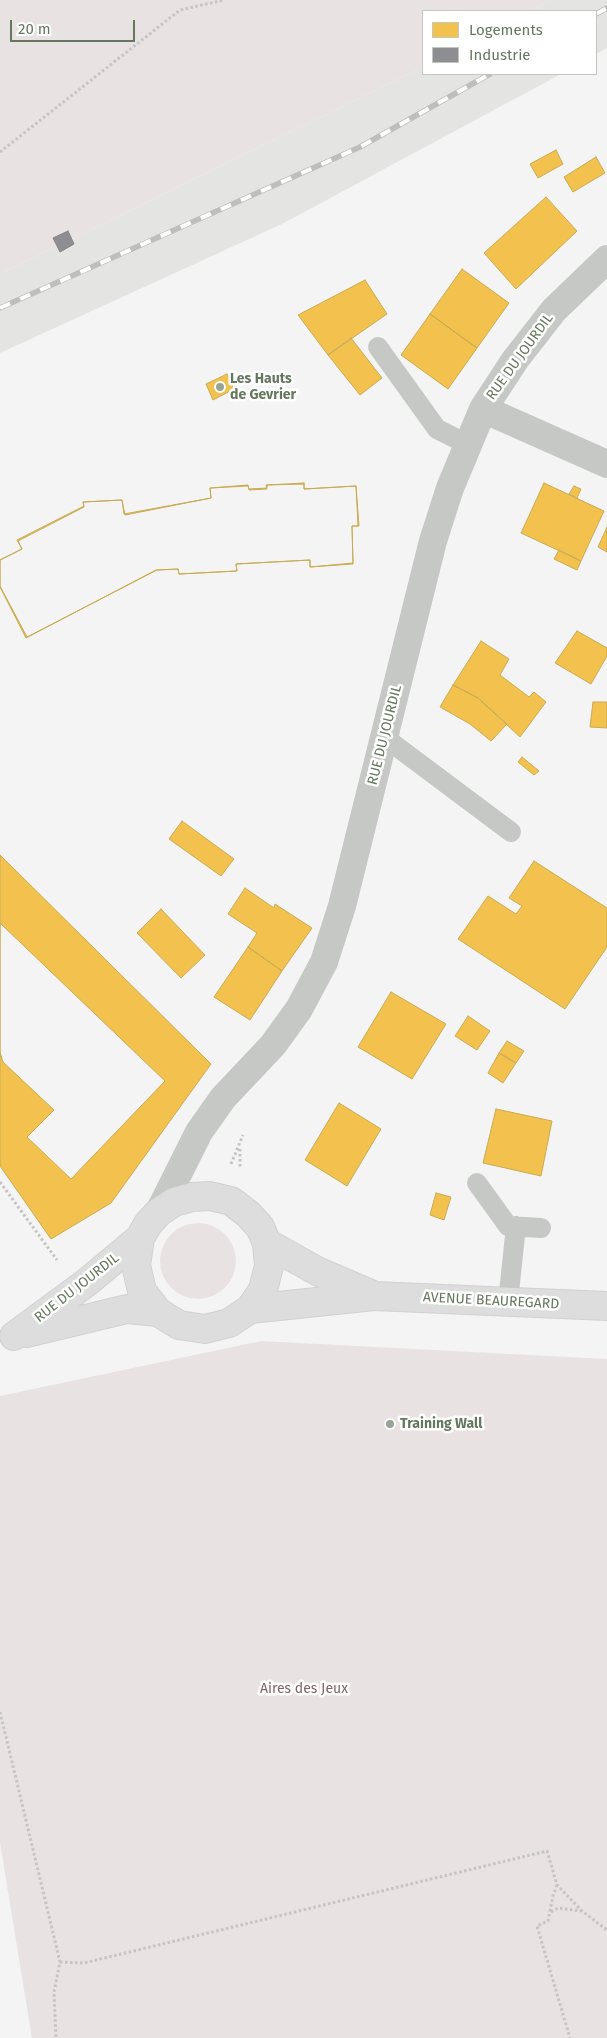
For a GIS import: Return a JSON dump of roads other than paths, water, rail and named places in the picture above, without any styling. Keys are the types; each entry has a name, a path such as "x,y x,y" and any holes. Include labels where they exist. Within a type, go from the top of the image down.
{"street":[{"name":"RUE DU JOURDIL","path":"159,1212 199,1132 223,1098 273,1045 299,1009 324,962 342,906 433,541 450,488 483,409 516,360 554,310 607,259"},
{"path":"483,409 607,464"},
{"path":"210,1196 231,1201 248,1214 260,1227 267,1243 269,1266 263,1290 250,1309 229,1324 205,1329 179,1325 158,1312 142,1291 136,1265 140,1238 148,1224 159,1212 174,1202 192,1197 210,1196"},
{"name":"RUE DU JOURDIL","path":"7,1339 78,1288 140,1238"},
{"name":"AVENUE BEAUREGARD","path":"267,1243 317,1271 374,1296"},
{"name":"AVENUE BEAUREGARD","path":"250,1309 374,1296 607,1306"},
{"name":"RUE DU JOURDIL","path":"7,1339 127,1310 158,1312"}],"lane":[{"path":"378,347 436,429 469,445"},
{"path":"384,737 511,832"},
{"path":"477,1183 508,1226 541,1228"},
{"path":"508,1302 516,1226"}],"railway":[{"path":"597,13 607,8"},
{"path":"0,308 360,147 488,75"}],"place":[{"name":"Les Hauts de Gevrier","path":"220,387"},
{"name":"Training Wall","path":"390,1424"}],"park label":[{"name":"Aires des Jeux","path":"304,1689"}]}
